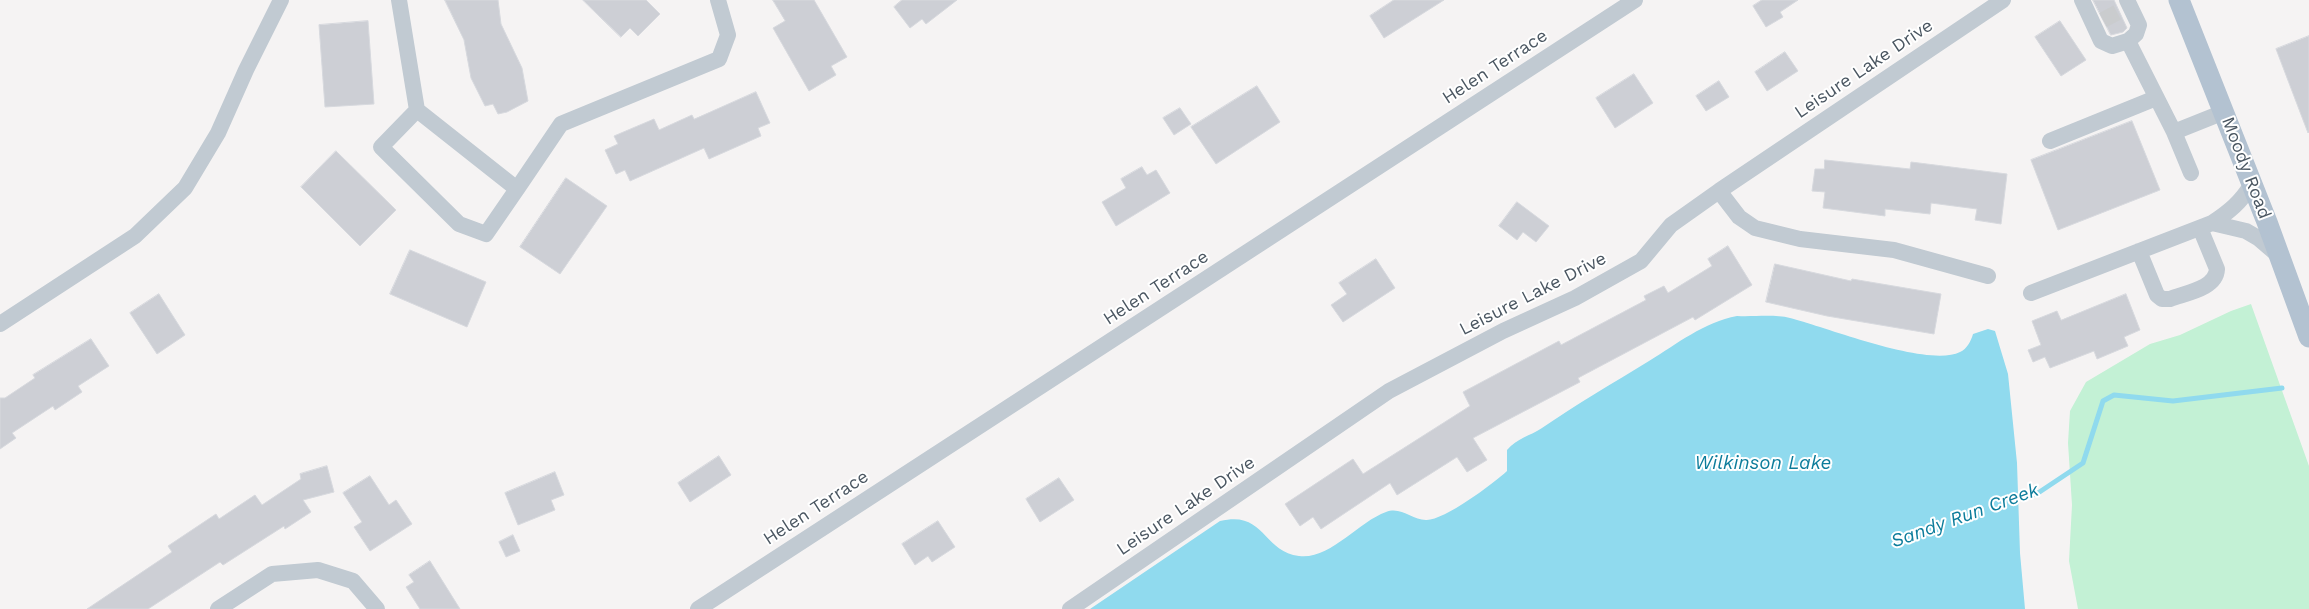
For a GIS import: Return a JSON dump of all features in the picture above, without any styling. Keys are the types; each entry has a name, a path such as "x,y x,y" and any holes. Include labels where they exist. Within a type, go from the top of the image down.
{"main road":[{"name":"Moody Road","path":"2179,0 2252,184 2309,337"}],"street":[{"path":"0,324 135,236 185,188 218,133 246,70 281,0"},
{"path":"400,0 416,110 517,189"},
{"path":"416,110 381,147 459,224 486,234 560,124 719,59 728,35 718,0"},
{"name":"Helen Terrace","path":"698,609 1635,0"},
{"name":"Leisure Lake Drive","path":"1070,609 1389,391 1503,331 1575,298 1641,260 1671,225 2003,0"},
{"path":"2082,0 2098,22 2101,42 2112,46 2128,41 2136,34 2139,25 2125,5"},
{"path":"2128,41 2174,132 2191,173"},
{"path":"2050,141 2156,98"},
{"path":"2174,132 2224,112"},
{"path":"2031,293 2206,226 2232,210 2244,197 2252,184"},
{"path":"1719,191 1739,217 1755,228 1800,238 1894,250 1988,276"},
{"path":"2139,252 2157,295 2162,299 2170,299 2212,283 2216,277 2217,269 2206,226"},
{"path":"2206,226 2246,232 2258,238 2279,256"},
{"path":"218,609 272,574 318,570 353,581 377,609"}],"green space":[{"path":"2251,304 2309,466 2309,609 2078,609 2069,561 2072,505 2068,443 2070,411 2086,382 2150,344 2180,335 2231,311"}],"water":[{"name":"Wilkinson Lake","path":"1737,316 1790,318 1876,344 1925,355 1945,356 1960,352 1965,349 1973,334 1988,329 1995,331 2008,374 2017,463 2020,553 2025,609 1090,609 1220,521 1235,519 1246,521 1255,526 1277,547 1287,553 1310,556 1333,546 1375,517 1386,512 1402,512 1426,520 1444,515 1480,492 1507,471 1507,450 1515,443 1691,334 1713,323"}],"building":[{"path":"445,0 498,0 501,24 522,68 528,101 507,112 498,114 493,104 485,106 471,78 464,40"},
{"path":"583,0 646,0 660,14 638,36 630,28 621,37"},
{"path":"773,0 814,0 847,57 831,66 836,75 809,91 773,28 785,21"},
{"path":"902,0 957,0 926,24 922,19 910,28 894,7"},
{"path":"1394,0 1444,0 1384,38 1370,16"},
{"path":"1762,0 1798,0 1780,12 1783,17 1766,27 1753,6"},
{"path":"2093,0 2114,0 2127,28 2123,32 2111,35"},
{"path":"368,21 374,104 325,107 319,25"},
{"path":"2060,21 2086,60 2061,76 2035,37"},
{"path":"2309,36 2309,132 2308,133 2276,49"},
{"path":"1785,52 1798,71 1767,91 1755,72"},
{"path":"1634,74 1653,103 1615,128 1596,98"},
{"path":"1719,81 1729,97 1706,111 1696,96"},
{"path":"1257,86 1280,122 1216,164 1191,127"},
{"path":"756,92 770,123 758,128 761,136 709,159 704,148 630,181 625,170 616,174 605,150 618,144 614,136 654,119 659,130 692,115 694,119"},
{"path":"1180,108 1191,124 1174,135 1163,118"},
{"path":"2132,121 2160,190 2058,230 2031,160"},
{"path":"336,151 396,210 360,246 301,187"},
{"path":"1825,160 1910,169 1911,162 2007,174 2001,224 1975,220 1977,209 1931,203 1930,214 1885,209 1885,216 1823,208 1825,192 1812,191 1815,169 1824,169"},
{"path":"1142,167 1147,175 1156,170 1170,193 1116,226 1102,202 1126,188 1121,179"},
{"path":"566,178 607,206 560,274 520,247"},
{"path":"1517,202 1549,226 1536,242 1523,232 1517,240 1499,226"},
{"path":"1728,246 1752,285 1695,320 1693,317 1578,378 1580,382 1473,438 1487,460 1467,472 1457,457 1397,495 1390,483 1321,529 1313,517 1300,526 1285,504 1353,459 1363,474 1470,406 1463,392 1559,341 1561,345 1646,300 1644,296 1664,286 1668,293 1712,266 1708,259"},
{"path":"410,250 486,282 467,327 390,294"},
{"path":"1376,259 1395,288 1343,322 1331,305 1347,294 1339,283"},
{"path":"1775,264 1851,281 1852,279 1941,294 1934,334 1827,316 1766,302"},
{"path":"159,294 185,335 157,354 130,313"},
{"path":"2126,294 2140,330 2124,337 2128,346 2097,359 2094,351 2050,368 2045,357 2033,362 2028,350 2041,345 2032,321 2057,311 2061,320"},
{"path":"91,339 109,366 78,386 82,392 55,410 53,406 12,433 16,438 0,449 0,398 5,398 35,378 33,375"},
{"path":"719,456 731,475 690,502 678,483"},
{"path":"327,466 334,492 303,500 311,512 285,529 284,526 223,565 220,562 148,609 87,609 172,552 168,546 216,514 219,519 255,495 262,505 301,479 300,474"},
{"path":"555,472 564,495 551,500 555,510 518,525 505,493"},
{"path":"370,476 389,505 396,500 412,524 370,551 354,527 362,522 343,493"},
{"path":"1059,478 1074,500 1040,522 1026,499"},
{"path":"938,521 955,547 932,562 928,556 915,565 902,544"},
{"path":"513,535 520,551 506,557 499,542"},
{"path":"430,561 460,609 420,609 406,587 414,582 409,575"}],"waterway":[{"name":"Sandy Run Creek","path":"2013,500 2038,493 2083,463 2103,401 2114,395 2173,401 2282,388"}],"tunnel":[{"path":"2103,20 2120,11"}]}
